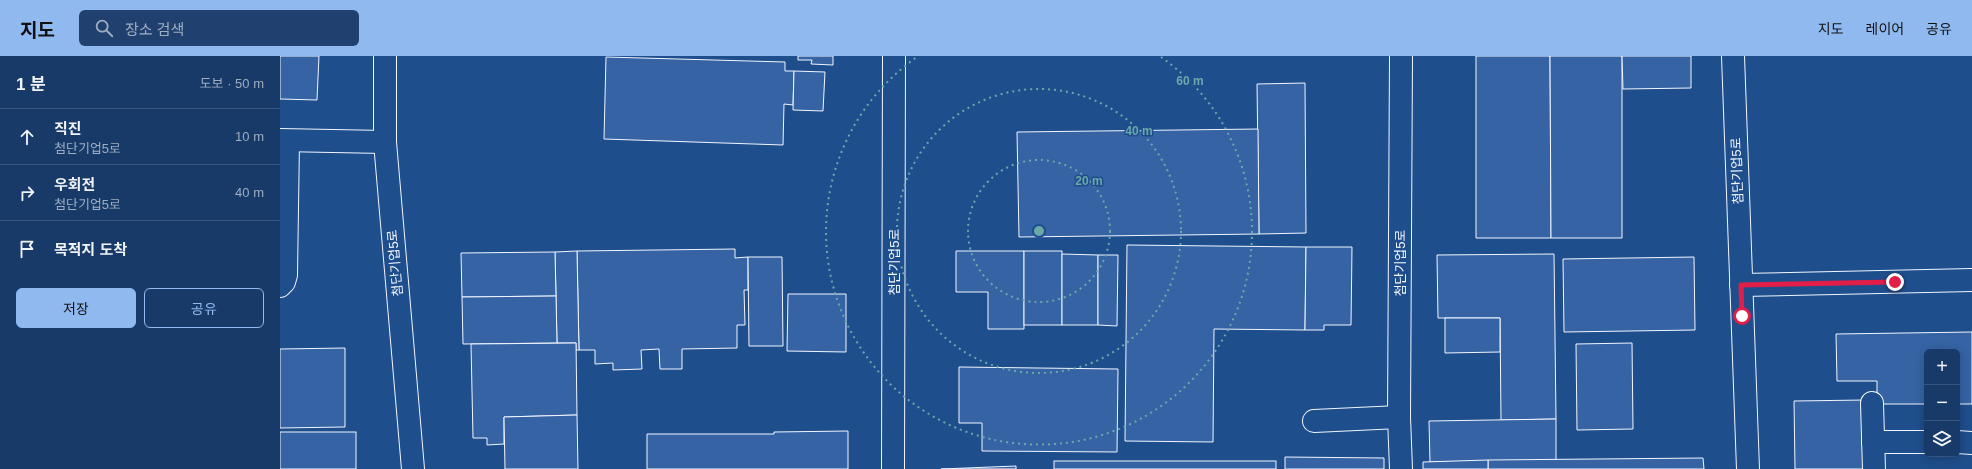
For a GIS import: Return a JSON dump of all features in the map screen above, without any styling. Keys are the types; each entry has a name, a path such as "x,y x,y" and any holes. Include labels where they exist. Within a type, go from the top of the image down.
{"street":[{"name":"첨단기업5로","path":"384,56 385,142 413,469"},
{"name":"첨단기업5로","path":"893,469 894,56"},
{"name":"첨단기업5로","path":"1401,56 1399,418 1401,469"},
{"name":"첨단기업5로","path":"1733,56 1748,469"},
{"path":"280,286 284,282 286,275 284,140 385,142"},
{"path":"1741,285 1972,280"},
{"path":"1872,403 1874,469"},
{"path":"1314,421 1399,418"},
{"path":"1873,442 1924,442"},
{"path":"1960,442 1972,442"}],"building":[{"path":"280,56 319,56 317,100 280,99"},
{"path":"798,56 833,56 833,65 811,64 812,60 798,60"},
{"path":"1476,56 1550,56 1551,238 1476,238"},
{"path":"1550,56 1622,56 1622,238 1551,238"},
{"path":"1622,56 1691,56 1691,88 1623,89"},
{"path":"606,57 785,62 785,71 794,71 793,105 784,104 783,145 604,139"},
{"path":"794,71 825,72 823,111 793,110"},
{"path":"1305,83 1306,233 1259,234 1257,84"},
{"path":"1258,129 1259,234 1019,237 1017,132"},
{"path":"1127,245 1306,247 1305,330 1214,329 1213,442 1125,441"},
{"path":"1306,247 1352,247 1351,325 1324,325 1324,330 1305,330"},
{"path":"735,249 735,258 748,257 748,290 744,290 745,325 737,325 737,348 682,349 682,369 660,369 659,349 641,350 642,369 613,370 613,363 595,364 595,350 579,350 577,251"},
{"path":"577,251 579,350 576,350 576,343 557,343 555,252"},
{"path":"956,251 1024,251 1024,329 988,329 988,292 956,292"},
{"path":"1024,251 1062,251 1062,325 1024,325"},
{"path":"555,252 556,296 462,297 461,253"},
{"path":"1062,254 1098,255 1098,325 1062,325"},
{"path":"1554,254 1556,419 1501,420 1500,318 1438,318 1437,255"},
{"path":"1098,255 1118,255 1117,326 1098,325"},
{"path":"748,257 782,257 783,346 749,346"},
{"path":"1694,257 1695,330 1564,332 1563,259"},
{"path":"788,294 846,294 846,352 787,351"},
{"path":"556,296 557,343 463,344 462,297"},
{"path":"1445,318 1500,318 1500,352 1445,353"},
{"path":"1972,332 1972,404 1960,404 1960,349 1924,349 1924,404 1877,404 1877,381 1837,381 1836,334"},
{"path":"576,343 577,415 504,417 504,444 487,445 487,438 473,438 471,344"},
{"path":"1632,343 1633,429 1577,430 1576,344"},
{"path":"345,348 345,427 280,428 280,349"},
{"path":"959,367 1118,369 1117,452 982,451 982,423 959,423"},
{"path":"1865,400 1866,469 1795,469 1794,401"},
{"path":"577,415 578,469 505,469 504,417"},
{"path":"1556,419 1556,460 1430,462 1429,421"},
{"path":"848,431 848,469 647,469 647,434 774,434 774,432"},
{"path":"280,432 356,432 356,469 280,469"},
{"path":"1285,457 1384,458 1384,469 1285,469"},
{"path":"1703,458 1704,469 1488,469 1488,460"},
{"path":"1488,460 1488,469 1423,469 1423,462"},
{"path":"1054,461 1276,461 1276,469 1054,469"},
{"path":"1016,466 1016,469 941,469"}],"route":[{"path":"1742,316 1741,285 1895,282"}]}
